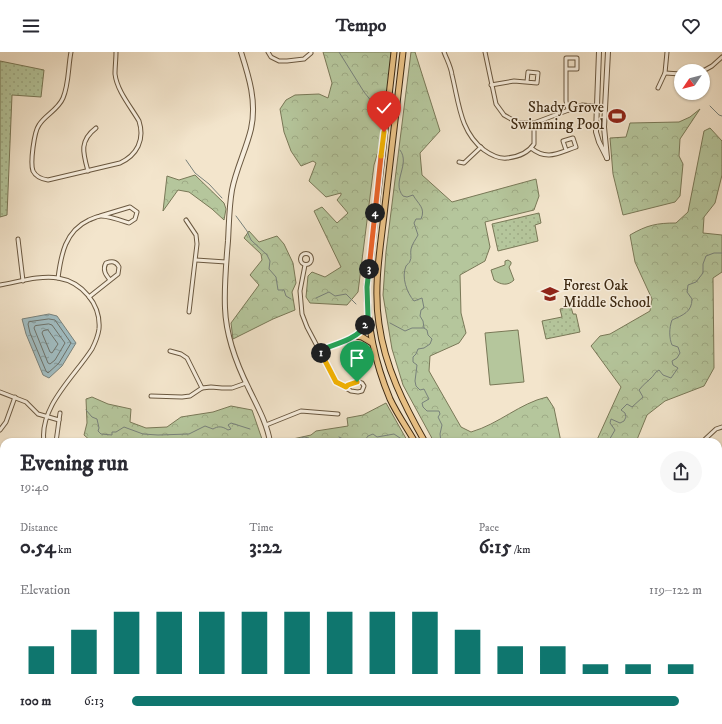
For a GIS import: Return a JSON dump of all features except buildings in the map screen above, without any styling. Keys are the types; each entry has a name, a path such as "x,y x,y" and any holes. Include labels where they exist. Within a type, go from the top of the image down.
{"main road":[{"path":"394,52 367,287 368,317 372,343 390,399 413,438"},
{"path":"403,52 380,254 377,294 379,324 384,350 396,386 423,438"},
{"path":"356,336 365,327 368,317"},
{"path":"356,336 362,337 372,343"}],"street":[{"path":"71,52 63,99 57,108 44,119 36,129 33,140 32,168 37,177 48,180 120,163 127,160 138,148 142,136 139,122 116,79 116,52"},
{"path":"241,52 250,79 253,98 253,112 251,129 235,175 232,190 224,283 227,330 235,358 266,425 269,438"},
{"path":"268,52 272,57 279,61 304,59 311,53"},
{"path":"444,52 452,74 462,119 473,140 489,154 506,158 517,156 531,148 535,139 534,123"},
{"path":"485,52 496,104 504,115 518,123 534,123 582,105 605,107"},
{"path":"599,52 596,132 607,158 604,127 608,52"},
{"path":"658,88 665,73 667,52"},
{"path":"710,67 722,56"},
{"path":"566,69 577,69 577,58 566,58 566,69 566,100 568,110"},
{"path":"491,85 514,81 537,83 538,73 528,72 527,82"},
{"path":"665,73 674,74"},
{"path":"88,171 83,148 89,134 96,128"},
{"path":"531,148 541,155 546,156 566,150 576,147 573,138 563,141 566,150"},
{"path":"459,162 464,163 481,147"},
{"path":"58,278 63,248 70,236 81,225 100,216 130,208 137,212 135,219 128,223 100,216"},
{"path":"186,220 196,235 196,260 189,312"},
{"path":"18,239 23,281"},
{"path":"196,260 226,262"},
{"path":"89,297 118,274 119,267 117,263 106,263 104,266 105,274 110,280"},
{"path":"305,265 300,292 301,305 307,327 336,382 351,391 362,391 364,386 362,382 357,382 346,387"},
{"path":"0,285 46,278 58,278 76,284 84,290 94,304 98,317 99,328 97,339 89,355 51,405 43,429 44,438"},
{"path":"320,350 356,336"},
{"path":"170,351 181,354 187,358 202,388"},
{"path":"151,396 190,396 202,388 232,388 246,383"},
{"path":"0,392 26,402 38,414 59,420"},
{"path":"0,430 6,422 15,398"},
{"path":"266,425 301,411 338,414"},
{"path":"57,438 60,413"},
{"path":"706,438 716,429 722,427"}],"green space":[{"path":"323,52 394,52 384,132 374,165 358,292 347,305 310,303 306,297 308,276 312,272 325,277 341,267 314,211 322,207 337,223 348,213 337,200 341,193 326,197 309,181 316,163 313,161 301,166 291,151 284,132 280,109 286,100 295,95 319,94 328,98 332,83"},
{"path":"411,52 415,52 440,131 420,153 422,175 452,202 536,179 539,196 534,210 485,222 490,247 485,261 460,275 461,313 466,333 459,343 430,356 429,371 461,427 471,432 491,424 528,404 547,397 554,408 560,438 432,438 403,385 392,349 383,295 386,252"},
{"path":"0,61 44,70 41,97 12,95 7,215 0,217"},
{"path":"700,109 680,139 679,156 683,164 680,196 675,202 623,215 613,174 610,138 626,137 630,123 679,122 690,117"},
{"path":"710,128 722,141 722,175 715,203 704,217 703,233 722,235 722,272 713,278 714,368 704,386 665,401 647,415 638,438 598,438 621,387 591,346 600,336 610,334 650,311 652,299 635,262 630,235 652,225 676,223 688,212 704,131"},
{"path":"195,175 224,203 226,209 224,220 189,192 178,190 163,211 167,176 179,180"},
{"path":"539,213 541,223 535,225 538,241 498,251 492,224"},
{"path":"249,231 259,242 277,236 284,244 293,263 296,283 292,292 295,310 233,339 231,323 259,285 250,275 262,260 261,254 244,238"},
{"path":"508,260 511,262 509,267 514,280 507,284 499,283 494,280 491,270 505,265 505,261"},
{"path":"571,307 573,314 576,314 580,332 546,339 542,321 562,317 560,309"},
{"path":"518,330 524,382 490,385 485,333"},
{"path":"92,397 108,404 131,409 130,422 146,428 167,427 181,417 213,412 231,406 252,410 262,438 87,438 84,435 87,423 86,399"},
{"path":"386,403 406,438 297,438 311,435 316,431 348,426 347,418 363,415"}],"water":[{"path":"49,314 57,316 76,343 62,366 49,378 43,375 26,334 22,319"}],"waterway":[{"path":"339,52 364,92 376,107"},
{"path":"710,106 722,116"},
{"path":"400,150 403,155 403,167 399,185 400,191 403,196 407,197 413,195 421,206 423,212 421,219 416,219 414,223 418,235 413,243 411,260 406,266 404,280 409,294 414,301 422,298 424,308 421,310 420,316 423,321 424,328 427,330 428,335 432,339 430,344 424,348 418,349 413,357 413,362 417,365 415,381 416,386 420,390 424,389 429,399 422,403 423,407 427,411 439,411 440,414 438,417 442,425 440,438"},
{"path":"186,160 195,173 209,184 222,198"},
{"path":"236,216 247,231 251,240 267,255 270,261 269,269 276,277 278,290 284,290 286,296 291,299"},
{"path":"610,438 615,430 610,423 611,419 620,423 624,421 626,417 625,413 621,410 627,404 632,407 643,397 639,390 643,385 659,370 663,375 671,378 678,368 673,365 672,361 677,358 680,353 678,347 672,345 671,342 670,330 672,320 683,315 689,310 692,299 687,292 688,285 696,282 703,273 703,264 706,256 714,253 722,253"},
{"path":"316,298 329,292 335,296 346,294 356,304"},
{"path":"390,323 405,331 412,328 424,328"},
{"path":"86,410 92,417 97,419 99,428 98,431 101,434 112,435 112,432 116,432 124,427 143,434 189,434 205,426 213,429 222,427 228,430 231,429 228,425 231,423 250,429"},
{"path":"366,438 373,434 377,437 394,434 400,438"},
{"path":"301,438 309,438"}],"place":[{"name":"Shady Grove Swimming Pool","path":"617,116"},
{"name":"Forest Oak Middle School","path":"550,294"}],"route":[{"path":"357,382 346,387 337,383 320,350 356,336 362,332 368,317 367,287 384,132"}]}
